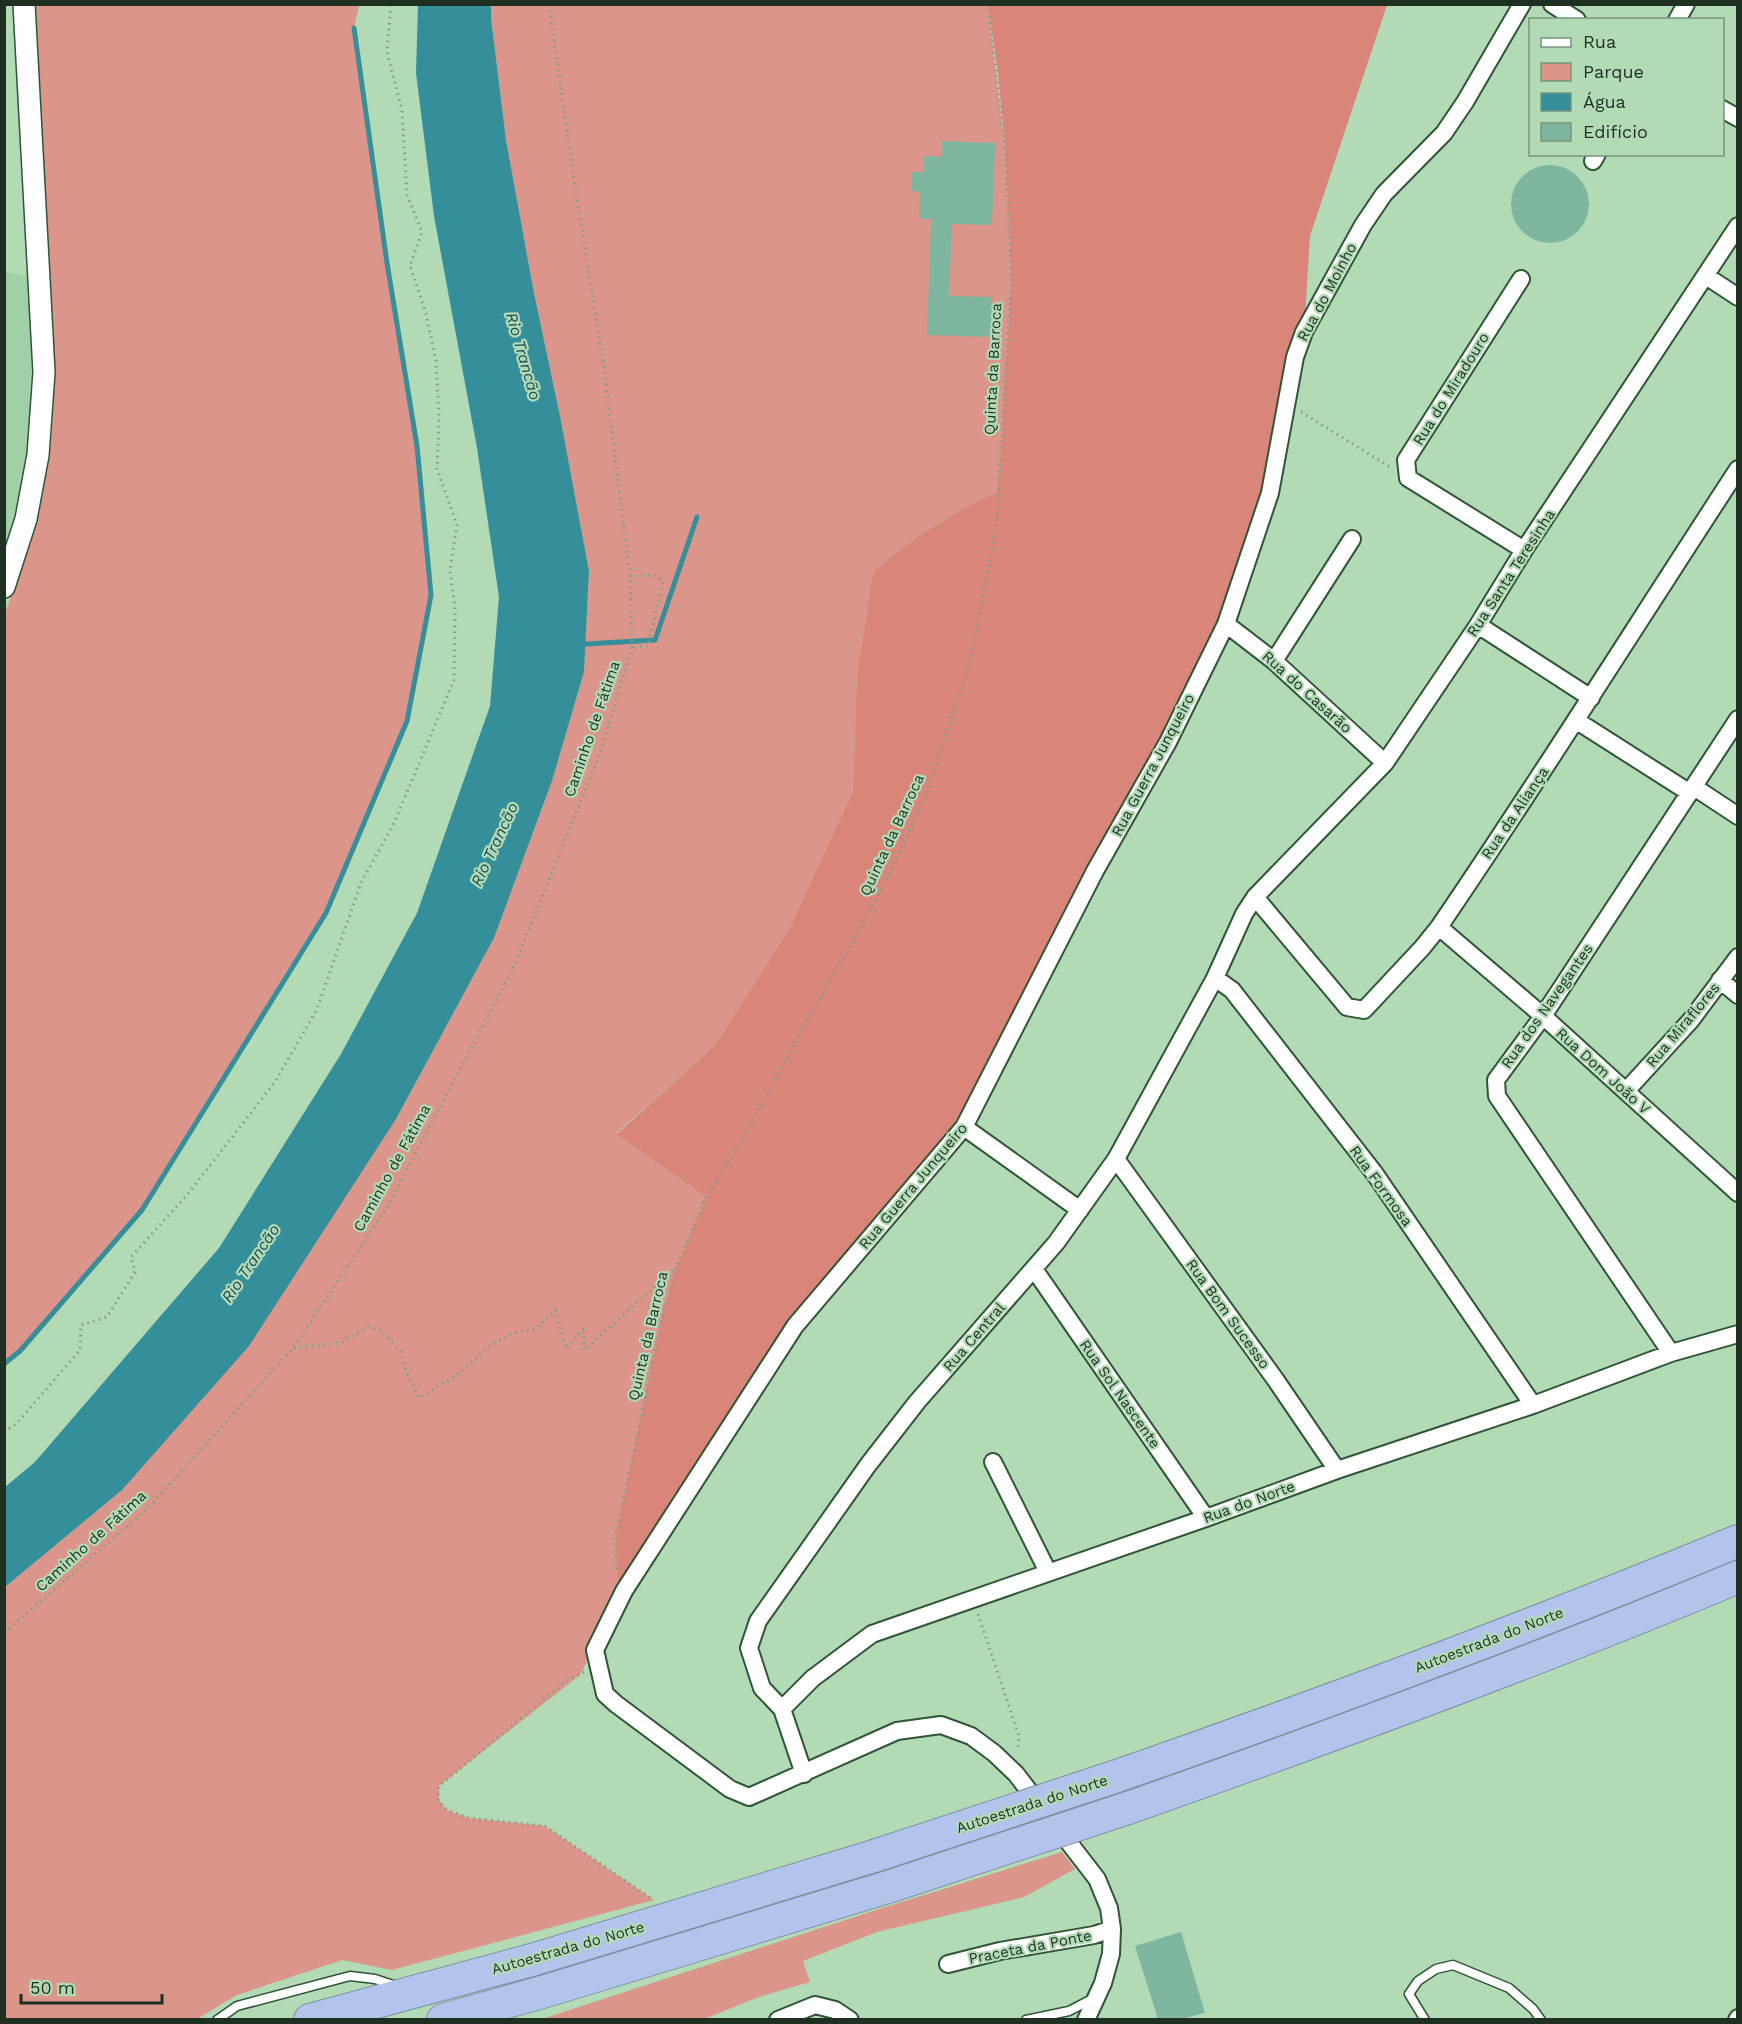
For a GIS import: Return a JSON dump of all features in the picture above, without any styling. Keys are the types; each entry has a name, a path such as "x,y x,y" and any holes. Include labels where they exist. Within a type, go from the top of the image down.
{"highway":[{"name":"Autoestrada do Norte","path":"310,2019 535,1959 874,1856 1114,1777 1429,1664 1737,1541"},
{"path":"443,2019 569,1984 888,1887 1128,1808 1380,1718 1561,1648 1737,1576"}],"street":[{"path":"4,587 26,519 38,455 44,372 24,4"},
{"name":"Rua do Moinho","path":"1226,624 1270,493 1295,357 1304,332 1363,225 1384,194 1444,133 1465,102 1522,4"},
{"path":"1552,4 1573,18"},
{"path":"1678,18 1686,4"},
{"path":"1724,110 1737,118"},
{"name":"Rua Santa Teresinha","path":"1255,897 1385,763 1478,625 1524,550 1737,226"},
{"path":"1706,276 1737,297"},
{"name":"Rua do Miradouro","path":"1408,478 1406,460 1521,279"},
{"name":"Rua da Aliança","path":"1255,897 1347,1007 1364,1010 1439,927 1577,721 1737,469"},
{"path":"1408,478 1524,550"},
{"path":"1274,661 1352,539"},
{"name":"Rua do Casarão","path":"1226,624 1274,661 1385,763"},
{"name":"Rua Guerra Junqueiro","path":"804,1774 749,1797 730,1789 615,1704 605,1694 596,1650 624,1591 795,1326 964,1127 1095,871 1168,742 1226,624"},
{"path":"1478,625 1591,698"},
{"name":"Rua dos Navegantes","path":"1671,1353 1497,1095 1496,1080 1543,1016 1737,719"},
{"path":"1577,721 1737,816"},
{"name":"Rua Central","path":"804,1774 782,1709 762,1688 749,1648 758,1621 868,1465 917,1402 1034,1269 1116,1160 1215,978 1244,914 1255,897"},
{"name":"Rua Dom João V","path":"1439,927 1543,1016 1737,1194"},
{"name":"Rua Miraflores","path":"1626,1091 1691,1020 1737,957"},
{"name":"Rua Formosa","path":"1215,978 1232,990 1375,1174 1533,1405"},
{"path":"1720,980 1737,995"},
{"path":"964,1127 1080,1210"},
{"name":"Rua Bom Sucesso","path":"1116,1160 1275,1379 1337,1470"},
{"name":"Rua Sol Nascente","path":"1034,1269 1206,1518"},
{"name":"Rua do Norte","path":"782,1709 813,1678 872,1634 1337,1470 1533,1405 1671,1353 1737,1335"},
{"path":"993,1462 1048,1572"},
{"path":"804,1774 897,1731 941,1725 971,1736 994,1752 1016,1774 1081,1856 1097,1879 1108,1908 1112,1929 1112,1954 1103,1983 1086,2019"},
{"name":"Praceta da Ponte","path":"948,1964 1000,1951 1094,1935 1112,1929"},
{"path":"1096,1997 1101,2019"},
{"path":"778,2019 815,2004 835,2010 850,2019"}],"lane":[{"path":"1425,2019 1409,1994 1418,1981 1436,1969 1453,1965 1509,1988 1541,2019"},
{"path":"217,2019 237,2006 350,1976 375,1979 415,1992"},
{"path":"1026,2019 1069,2011 1096,1997"}],"path":[{"path":"4,1432 16,1424 80,1350 81,1325 107,1317 135,1272 131,1257 187,1195 275,1082 317,1009 361,883 395,821 454,680 455,608 450,570 457,525 437,469 439,417 436,361 425,310 410,266 422,232 407,195 402,110 387,52 391,4"},
{"name":"Caminho de Fátima","path":"4,1633 148,1508 293,1348 386,1209 512,971 599,756 632,648 630,576 604,368 549,4"},
{"name":"Quinta da Barroca","path":"624,1591 618,1578 616,1536 662,1317 676,1268 706,1197 741,1142 830,980 885,886 927,792 972,655 996,527 1011,283 1006,157 988,4"},
{"path":"1287,403 1408,478"},
{"path":"630,576 653,575 663,581 648,637 648,646 632,648"},
{"path":"293,1348 340,1343 368,1327 380,1330 401,1352 406,1371 419,1398 460,1373 488,1347 513,1333 536,1329 555,1310 566,1349 584,1327 584,1350 676,1268"},
{"path":"973,1598 1019,1736"},
{"path":"599,1665 566,1681 439,1786 438,1800 447,1810 469,1818 545,1826 654,1900"}],"shaded area":[{"path":"988,5 1387,5 1310,236 1304,332 1278,452 1226,624 964,1127 795,1326 624,1591 618,1578 616,1536 662,1317 676,1268 706,1197 617,1134 716,1044 789,929 853,791 857,673 873,572 932,527 998,492 1011,283 1006,157 998,74"},
{"path":"5,272 29,277 31,354 30,410 24,475 5,550"}],"green space":[{"path":"36,5 359,5 354,28 387,263 417,446 431,595 407,721 326,913 142,1210 20,1351 5,1364 4,616 25,555 42,493 50,450 53,406 53,362"},
{"path":"491,5 988,5 1006,157 1011,283 998,492 964,508 933,527 902,548 873,572 857,673 853,791 789,929 716,1044 617,1133 706,1197 676,1268 624,1591 580,1675 439,1786 439,1800 447,1810 469,1818 545,1826 654,1900 392,1970 342,1960 237,1995 197,2019 5,2020 5,1587 122,1490 396,1119 494,938 552,781 584,672 589,571 506,140"},
{"path":"1062,1852 1075,1869 1024,1897 877,1932 803,1961 810,1982 759,1997 704,2019 542,2019 876,1910"}],"water":[{"name":"Rio Trancão","path":"418,5 491,5 506,140 589,571 584,672 552,781 494,938 396,1119 249,1346 122,1490 5,1587 5,1487 35,1462 219,1248 341,1054 417,913 490,706 499,597 477,448 434,216 416,73"}],"building":[{"path":"942,141 995,143 992,225 952,224 949,296 992,297 991,337 927,335 931,219 919,219 920,192 912,191 912,172 923,172 924,156 942,157"},
{"path":"1550,165 1565,168 1577,177 1586,189 1589,204 1586,219 1577,231 1565,240 1550,243 1535,240 1523,231 1514,219 1511,204 1514,189 1523,177 1535,168"},
{"path":"1181,1932 1205,2013 1180,2019 1158,2019 1135,1946"}],"waterway":[{"path":"4,1364 20,1351 142,1210 326,913 407,721 431,595 417,446 387,263 354,28"},
{"path":"586,644 655,640 697,517"}]}
